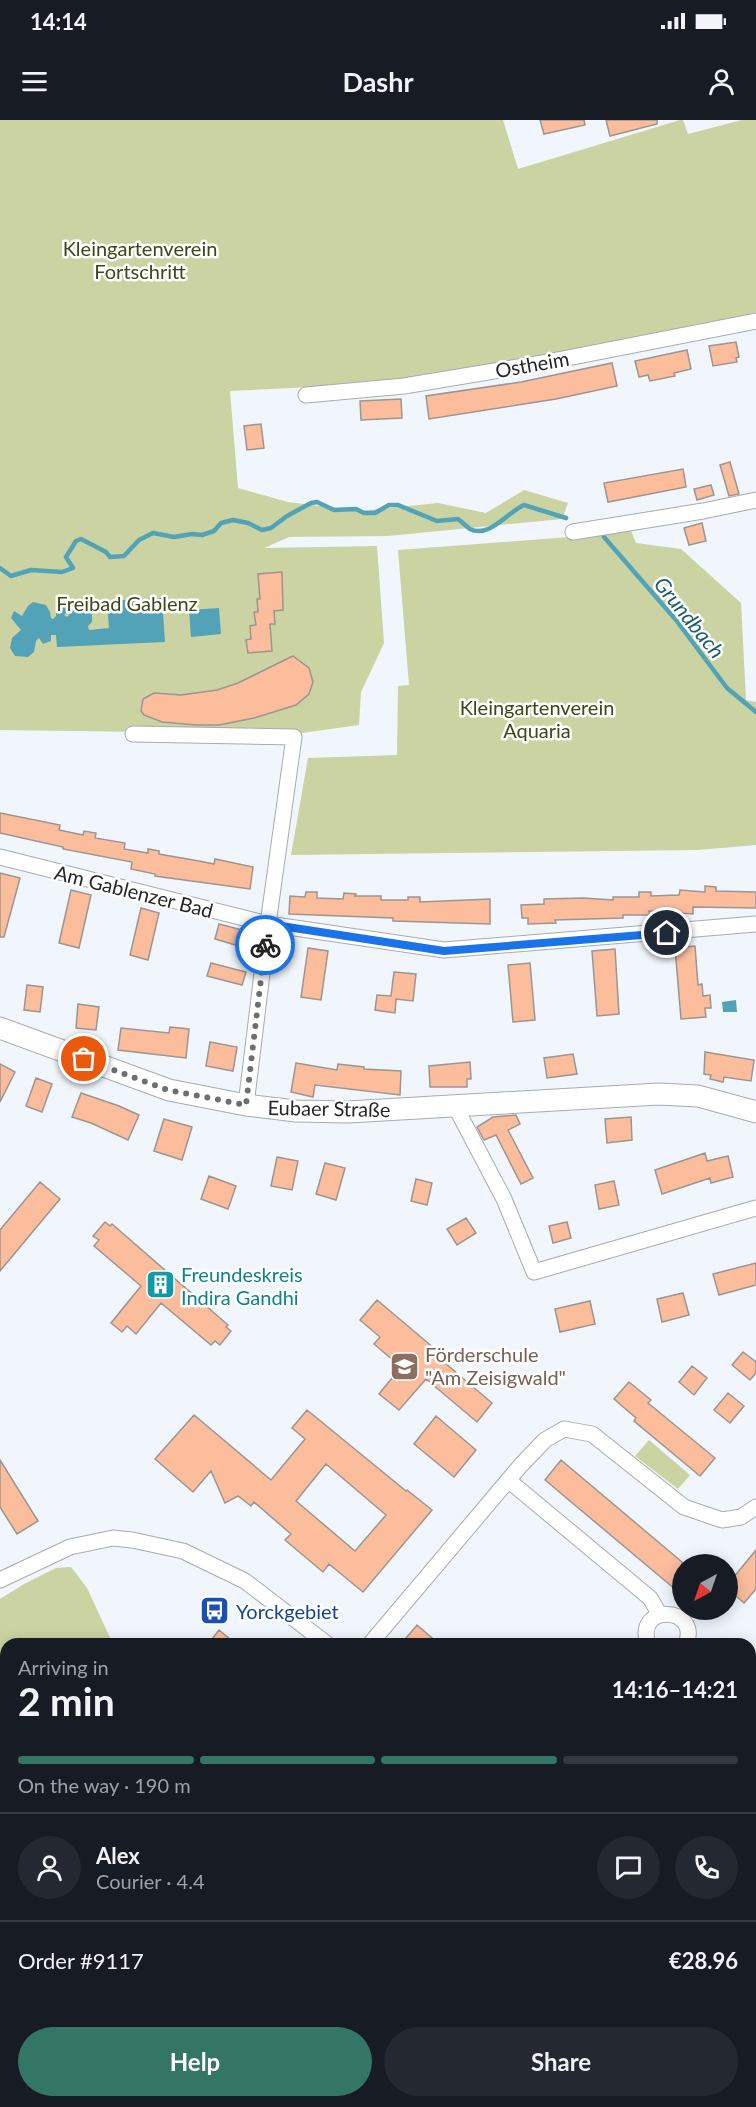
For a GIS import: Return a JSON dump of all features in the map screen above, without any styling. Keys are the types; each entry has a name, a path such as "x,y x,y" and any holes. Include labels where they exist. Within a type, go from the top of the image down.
{"street":[{"name":"Ostheim","path":"306,395 404,386 542,363 756,321"},
{"path":"573,532 756,500"},
{"path":"133,734 294,737 246,1105"},
{"name":"Am Gablenzer Bad","path":"0,857 268,924 444,951 756,924"},
{"name":"Eubaer Straße","path":"0,1028 168,1090 246,1105 296,1111 338,1112 659,1094 698,1096 756,1112"},
{"path":"455,1106 504,1199 534,1272 756,1208"},
{"path":"375,1638 508,1480 545,1440 564,1430 592,1434 684,1507 722,1520 741,1517 756,1507"},
{"path":"508,1480 650,1598 660,1615"},
{"path":"3,1572 70,1547 113,1538 132,1539 183,1551 245,1581 319,1638"},
{"path":"648,1638 647,1630 650,1623 660,1615 673,1614 684,1622 687,1638"}],"green space":[{"name":"Kleingartenverein Fortschritt","path":"0,120 503,120 518,169 680,120 683,120 688,134 742,120 756,120 756,317 662,336 377,384 230,391 238,488 288,502 360,511 438,503 486,513 524,490 568,503 562,519 388,536 289,537 264,548 377,546 384,643 361,692 359,725 295,734 0,730"},
{"name":"Kleingartenverein Aquaria","path":"629,526 636,543 681,549 741,603 746,700 756,702 756,845 698,850 291,855 308,758 397,755 398,686 409,685 398,550 570,537"},
{"path":"649,1440 690,1475 678,1489 635,1456"},
{"path":"71,1567 87,1588 110,1638 0,1638 0,1599 56,1568"}],"water":[{"path":"162,598 165,642 57,647 56,635 51,635 51,641 43,644 39,638 36,641 34,652 28,657 15,656 10,648 12,638 21,630 11,618 14,611 22,616 33,602 46,605 53,619 56,616 56,606 62,604 66,606 67,612 64,615 67,617 75,608 85,607 92,613 89,630 109,628 107,601"},
{"path":"219,608 221,634 191,637 189,610"},
{"path":"736,1000 737,1012 723,1012 722,1002"}],"building":[{"path":"540,120 584,120 585,125 544,134"},
{"path":"606,120 657,120 657,124 610,136"},
{"path":"736,342 739,357 736,358 737,362 713,366 709,346"},
{"path":"687,350 691,369 674,373 675,376 650,381 648,375 639,377 635,361"},
{"path":"612,363 617,386 556,399 429,419 426,396 521,382"},
{"path":"401,399 402,418 361,420 360,401"},
{"path":"261,424 264,448 247,450 244,426"},
{"path":"730,462 739,494 729,496 720,465"},
{"path":"683,469 686,487 608,502 604,483"},
{"path":"711,485 714,495 697,500 694,489"},
{"path":"702,523 706,541 689,545 684,528"},
{"path":"282,572 283,610 274,611 275,624 270,624 272,651 248,653 246,640 251,639 250,626 256,625 254,612 258,612 257,599 260,599 258,574"},
{"path":"293,656 309,668 313,682 309,694 296,705 254,718 219,725 162,722 144,715 141,711 143,699 154,693 181,695 217,690 238,683"},
{"path":"0,813 60,825 59,830 83,835 84,831 96,833 95,838 125,843 124,849 148,853 148,849 159,851 159,854 214,864 215,859 253,867 250,889 155,876 155,874 131,869 132,862 63,849 63,847 0,833"},
{"path":"0,873 20,878 4,937 0,937"},
{"path":"705,886 716,887 716,891 756,892 756,908 693,907 693,914 649,911 649,915 555,920 556,923 528,924 528,918 522,918 521,905 544,904 544,899 613,900 613,897 639,897 639,892 651,892 651,896 679,895 680,890 705,892"},
{"path":"71,890 91,895 79,948 59,943"},
{"path":"306,892 317,892 317,898 343,899 344,893 356,894 355,896 381,896 381,900 408,900 408,897 420,897 420,902 490,899 490,924 393,921 393,918 289,914 290,896 305,897"},
{"path":"141,908 159,913 148,960 130,955"},
{"path":"219,924 246,931 242,947 215,939"},
{"path":"695,946 698,985 702,984 703,996 710,995 711,1008 705,1008 706,1017 681,1019 675,948"},
{"path":"308,948 328,951 321,1000 301,997"},
{"path":"615,949 619,1014 597,1016 592,951"},
{"path":"211,963 246,972 242,985 207,976"},
{"path":"530,963 535,1020 513,1022 508,965"},
{"path":"394,972 416,974 413,1001 396,999 395,1013 375,1010 377,995 391,996"},
{"path":"27,985 43,987 40,1012 24,1010"},
{"path":"78,1004 99,1007 96,1030 76,1028"},
{"path":"170,1027 189,1029 186,1058 118,1050 121,1028 169,1033"},
{"path":"210,1042 237,1047 233,1071 206,1066"},
{"path":"705,1052 754,1060 751,1081 724,1077 723,1082 710,1079 711,1075 704,1074"},
{"path":"573,1054 577,1074 547,1078 544,1058"},
{"path":"470,1062 471,1079 467,1079 467,1087 430,1087 429,1066"},
{"path":"296,1063 337,1070 338,1064 364,1067 364,1069 401,1071 400,1095 315,1085 313,1097 291,1092"},
{"path":"0,1064 15,1072 0,1102"},
{"path":"36,1078 52,1084 42,1112 26,1106"},
{"path":"81,1093 139,1115 128,1140 72,1117"},
{"path":"516,1115 520,1124 508,1130 533,1178 521,1184 496,1135 484,1140 477,1127 493,1117"},
{"path":"631,1117 632,1140 607,1143 605,1119"},
{"path":"164,1119 192,1127 182,1160 154,1151"},
{"path":"705,1153 707,1161 728,1156 733,1177 711,1183 710,1178 662,1194 655,1170"},
{"path":"277,1157 298,1161 292,1190 271,1186"},
{"path":"325,1163 345,1168 336,1200 316,1194"},
{"path":"209,1176 236,1186 228,1209 201,1199"},
{"path":"416,1179 432,1183 427,1205 411,1201"},
{"path":"614,1181 619,1205 599,1209 595,1185"},
{"path":"40,1182 60,1199 0,1271 0,1230"},
{"path":"466,1218 476,1233 457,1245 447,1229"},
{"name":"Freundeskreis Indira Gandhi","path":"105,1222 110,1226 112,1224 228,1325 226,1327 231,1331 220,1345 215,1341 211,1345 161,1303 136,1334 127,1326 122,1332 111,1323 141,1286 94,1246 99,1240 93,1236"},
{"path":"567,1222 571,1238 553,1243 549,1226"},
{"path":"756,1263 756,1285 719,1295 713,1274"},
{"path":"683,1293 689,1315 662,1322 657,1299"},
{"path":"377,1300 441,1354 438,1357 492,1403 477,1422 426,1379 399,1410 379,1394 401,1367 374,1344 380,1337 360,1320"},
{"path":"590,1301 595,1324 560,1332 555,1309"},
{"path":"743,1352 756,1362 756,1373 750,1380 732,1365"},
{"path":"692,1366 707,1378 694,1395 679,1382"},
{"path":"629,1382 651,1400 648,1403 715,1458 700,1476 634,1421 636,1418 614,1399"},
{"path":"728,1393 744,1406 730,1423 714,1410"},
{"path":"307,1410 432,1510 363,1592 329,1564 323,1572 285,1540 291,1534 254,1502 251,1506 238,1496 225,1503 211,1471 193,1492 155,1459 194,1415 271,1480 305,1439 292,1428","holes":["326,1464 386,1515 355,1551 296,1501"]},
{"path":"436,1416 476,1450 454,1477 414,1444"},
{"path":"0,1460 38,1521 17,1534 0,1507"},
{"path":"561,1460 673,1554 672,1587 545,1480"},
{"path":"756,1550 756,1589 744,1603 738,1598 738,1572"},
{"path":"417,1625 432,1638 406,1638"},
{"path":"219,1630 229,1638 213,1638"}],"waterway":[{"name":"Grundbach","path":"0,568 11,576 31,570 62,572 73,568 66,557 76,541 81,539 106,552 110,557 124,556 139,540 153,533 174,537 202,535 214,531 221,523 233,520 248,523 262,530 271,528 287,516 317,502 334,510 356,509 364,513 375,513 389,505 398,505 437,521 458,519 470,529 477,531 491,527 524,505 566,518"},
{"name":"Grundbach","path":"604,537 676,620 727,688 756,712"}],"way so far":[{"path":"84,1059 168,1090 246,1105 265,945"}],"place":[{"name":"Freundeskreis Indira Gandhi","path":"160,1285"},
{"name":"Förderschule \"Am Zeisigwald\"","path":"404,1366"},
{"name":"Yorckgebiet","path":"215,1611"}],"route":[{"path":"265,945 268,924 444,951 667,933"}],"park label":[{"name":"Freibad Gablenz","path":"127,603"}]}
